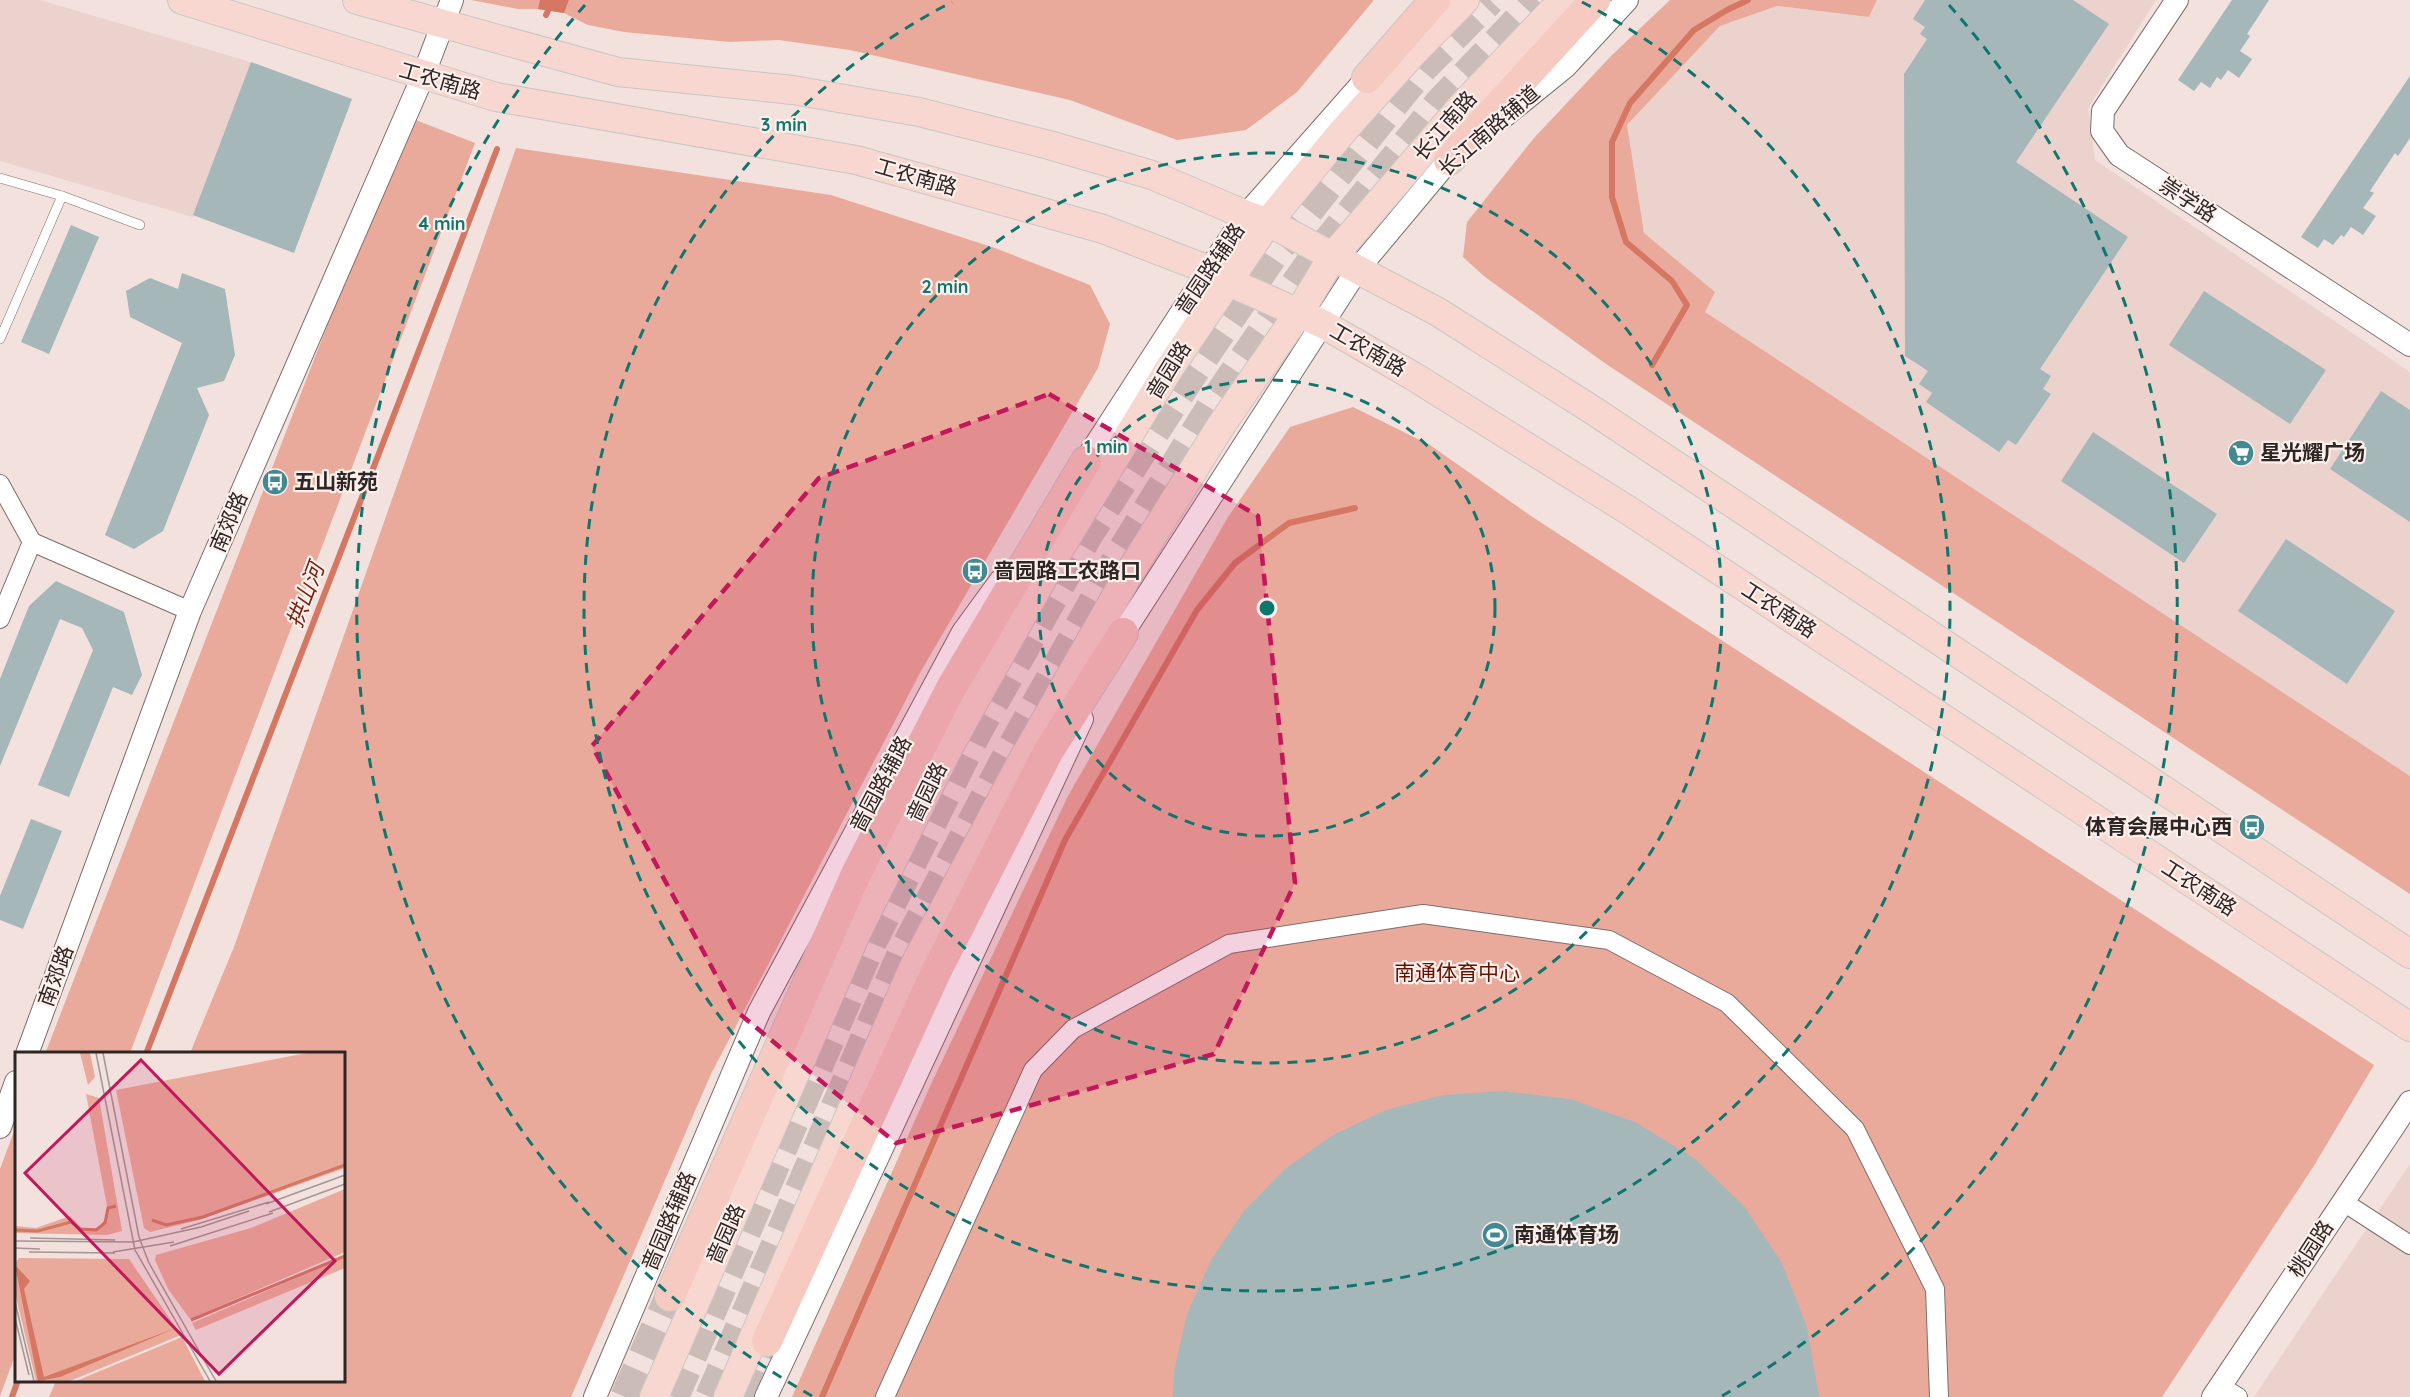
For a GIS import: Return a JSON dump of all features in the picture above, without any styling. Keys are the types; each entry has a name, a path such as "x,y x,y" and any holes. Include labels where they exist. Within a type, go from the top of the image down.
{"highway":[{"path":"1367,78 1435,0"},
{"path":"1449,160 1595,0"},
{"path":"670,1296 856,874 951,688 1086,461"},
{"path":"767,1341 936,972 1048,752 1123,633"}],"main road":[{"name":"工农南路","path":"182,0 496,97 856,160 1103,229 1218,276 1311,319 1413,376 1632,512 2410,1027"},
{"path":"357,0 447,12 618,72 793,90 919,112 1049,145 1152,175 1257,219 1438,312 1594,411 2410,954"},
{"path":"1257,219 1465,0"},
{"name":"长江南路","path":"1345,263 1461,106 1563,0"},
{"name":"啬园路","path":"654,1397 857,932 949,747 1053,560 1169,369 1218,276 1257,219"},
{"path":"729,1397 914,966 1017,770 1128,575 1222,424 1311,319 1345,263"}],"street":[{"path":"1257,219 1367,78 1418,0"},
{"name":"长江南路辅道","path":"1345,263 1449,160 1565,67 1627,0"},
{"name":"崇学路","path":"2177,0 2103,111 2102,130 2119,155 2410,345"},
{"name":"南郊路","path":"27,1052 190,611 423,76 447,12"},
{"name":"啬园路辅路","path":"595,1397 759,1012 963,632 1218,276"},
{"path":"766,1397 1123,633 1311,319"},
{"path":"0,484 32,542 190,611"},
{"path":"0,619 32,542"},
{"path":"885,1397 1032,1070 1073,1029 1230,944 1423,914 1609,940 1727,1003 1855,1129 1935,1289 1939,1397"},
{"path":"0,1127 15,1086"},
{"name":"桃园路","path":"2224,1393 2342,1201 2410,1102"},
{"path":"2342,1201 2410,1245"}],"lane":[{"path":"0,178 62,196 140,225"},
{"path":"0,339 62,196"}],"highlighted area":[{"path":"1049,394 1258,516 1295,883 1214,1054 896,1143 735,1010 592,746 819,478"}],"shaded area":[{"path":"0,0 40,0 251,62 193,217 0,161"},
{"path":"540,0 569,0 564,13 538,9"},
{"name":"星光耀广场","path":"1877,0 2156,0 2088,108 2095,160 2410,372 2410,776 1705,312 1715,292 1644,233 1627,125 1720,26 1777,6 1869,17"},
{"path":"2410,1164 2410,1397 2254,1397 2320,1298"}],"green space":[{"path":"471,0 1374,0 1297,92 1246,130 1177,140 1070,100 850,50 779,40 730,42 624,32 588,25 564,13 518,9"},
{"path":"1670,0 1877,0 1869,17 1777,6 1720,26 1627,125 1644,233 1715,292 1705,312 2410,776 2410,894 1606,364 1485,277 1463,257 1467,222 1534,138 1611,56"},
{"path":"408,117 475,143 130,1052 46,1052"},
{"path":"516,148 831,195 995,248 1090,285 1110,324 1098,368 921,671 711,1074 571,1397 49,1397 56,1382 345,1382 345,1052 190,1052 234,947"},
{"name":"南通体育中心","path":"1353,407 1430,445 1531,516 2374,1065 2315,1164 2162,1397 792,1397 932,1082 1068,796 1228,517 1290,427"},
{"path":"15,1129 15,1356 0,1396 0,1169"}],"building":[{"path":"1925,0 2073,0 2109,24 2016,162 2128,237 2040,369 2051,376 2043,389 2051,394 2016,445 2008,440 1999,452 1926,402 1932,393 1919,384 1928,371 1905,356 1904,74 1927,39 1920,34 1925,27 1913,19"},
{"path":"2232,0 2269,0 2247,34 2250,36 2240,51 2252,59 2239,78 2228,70 2221,80 2217,77 2210,88 2201,82 2194,91 2178,80"},
{"path":"251,62 352,99 294,253 193,215"},
{"path":"2410,76 2410,138 2398,156 2395,153 2370,191 2374,193 2363,208 2376,216 2363,235 2351,227 2344,237 2341,235 2333,245 2324,239 2318,248 2301,237"},
{"path":"71,225 99,237 49,354 21,342"},
{"path":"182,273 225,289 235,355 224,381 197,388 209,415 163,531 134,549 105,535 182,343 130,317 126,291 150,278 178,289"},
{"path":"2204,291 2326,370 2290,424 2169,345"},
{"path":"2381,391 2410,410 2410,522 2330,469"},
{"path":"2093,432 2217,514 2184,563 2061,481"},
{"path":"2286,539 2395,611 2347,684 2238,611"},
{"path":"56,581 124,612 142,675 132,695 113,687 69,797 38,785 93,650 82,628 60,619 0,766 0,679 29,606"},
{"path":"31,819 62,831 23,929 0,920 0,896"},
{"name":"南通体育场","path":"1502,1091 1570,1099 1635,1122 1694,1158 1744,1206 1782,1263 1807,1327 1819,1397 1173,1397 1174,1371 1187,1314 1211,1260 1244,1211 1285,1169 1333,1135 1386,1110 1443,1095"}],"waterway":[{"name":"拱山河","path":"546,15 553,0"},
{"path":"1652,365 1687,305 1672,281 1626,242 1612,197 1612,142 1630,103 1694,30 1748,0"},
{"name":"拱山河","path":"147,1052 497,149"},
{"path":"822,1397 1065,840 1197,610 1235,563 1289,523 1355,508"},
{"name":"拱山河","path":"12,1397 17,1382"}],"tunnel":[{"path":"674,1397 872,942 976,734 1088,535 1189,379 1274,254 1422,69 1490,0"},
{"path":"710,1397 901,956 1005,760 1119,556 1216,399 1310,263 1440,102 1537,0"},
{"path":"625,1397 670,1296"},
{"path":"744,1397 767,1341"}],"place":[{"name":"星光耀广场","path":"2241,453"},
{"name":"五山新苑","path":"275,482"},
{"name":"啬园路工农路口","path":"975,571"},
{"name":"体育会展中心西","path":"2252,827"},
{"name":"南通体育场","path":"1495,1235"}]}
